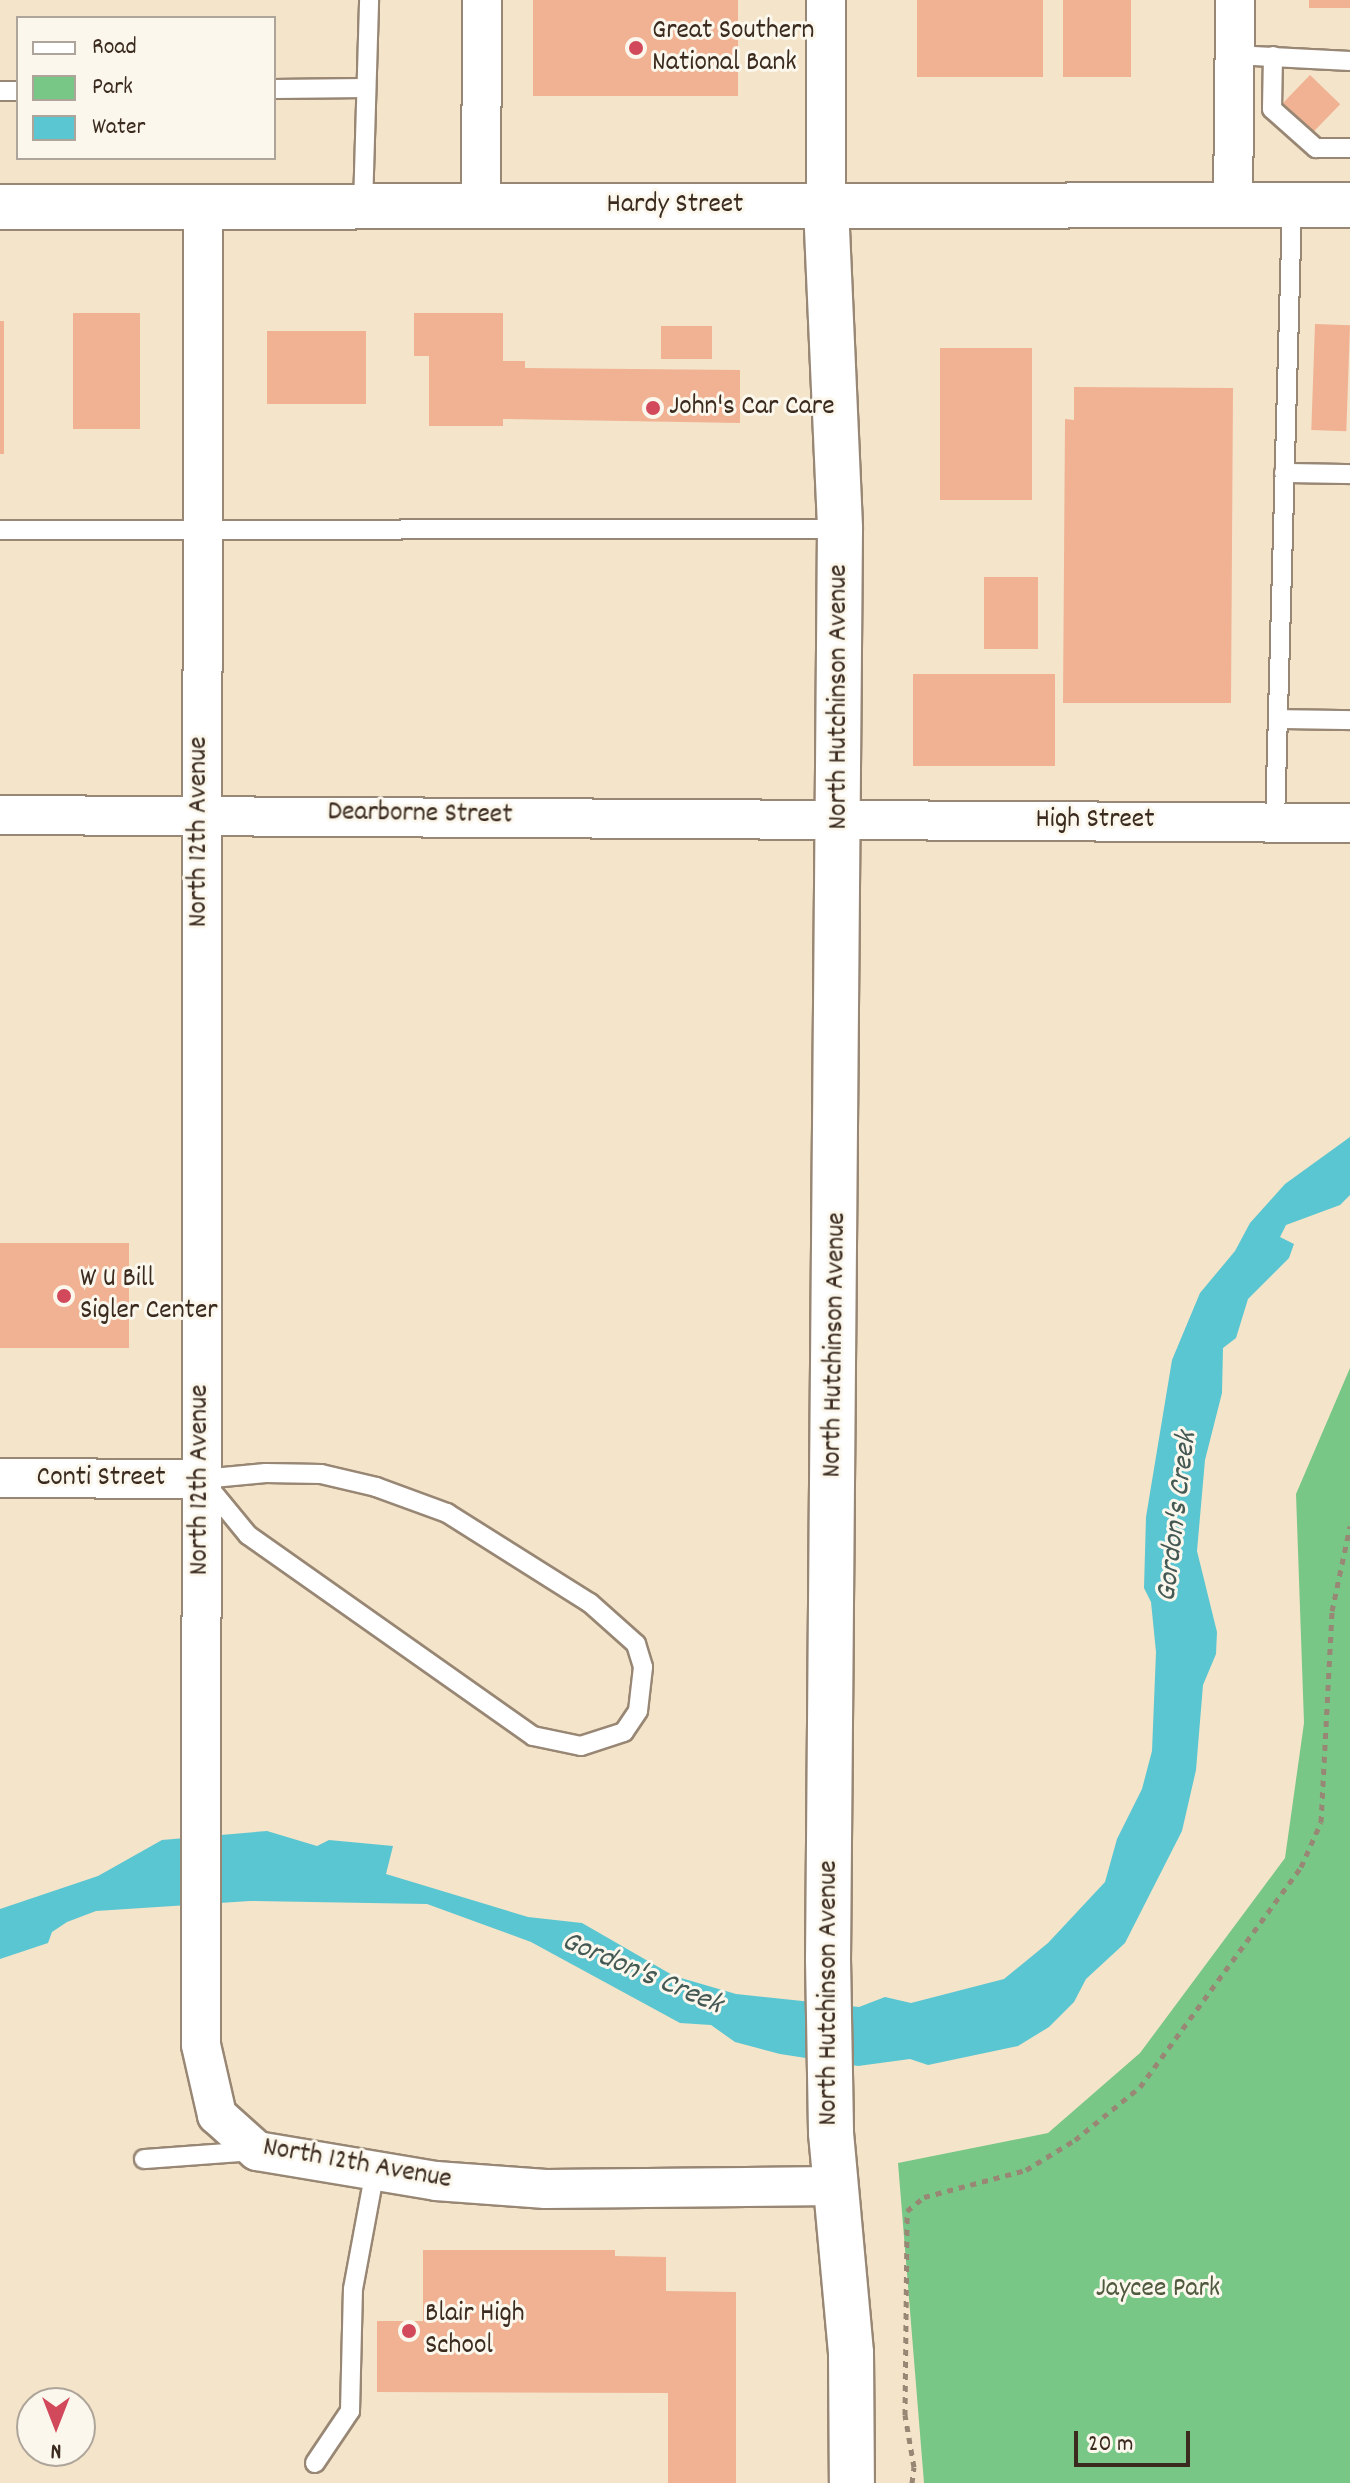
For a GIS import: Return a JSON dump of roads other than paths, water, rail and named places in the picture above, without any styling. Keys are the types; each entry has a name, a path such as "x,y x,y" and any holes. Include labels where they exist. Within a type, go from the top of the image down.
{"main road":[{"name":"Hardy Street","path":"0,207 1350,205"},
{"name":"North Hutchinson Avenue","path":"826,206 840,529 840,820 828,1959 831,2133 851,2353 852,2483"}],"street":[{"path":"481,206 482,0"},
{"path":"826,0 826,206"},
{"path":"1233,205 1235,0"},
{"name":"North 12th Avenue","path":"203,208 199,813 201,2045 217,2115 257,2151 436,2181 546,2189 835,2186"},
{"name":"Dearborne Street","path":"0,815 199,813 840,820"},
{"name":"High Street","path":"840,820 1350,823"},
{"name":"Conti Street","path":"0,1478 202,1479"}],"lane":[{"path":"363,206 369,0"},
{"path":"1234,55 1350,61"},
{"path":"1273,56 1272,109 1316,148 1350,148"},
{"path":"276,89 366,88"},
{"path":"1275,822 1292,205"},
{"path":"1284,473 1350,474"},
{"path":"0,530 840,529"},
{"path":"1278,719 1350,720"},
{"path":"321,1474 376,1487 447,1513 616,1622 636,1644 643,1667 638,1711 624,1732 603,1743 560,1745 533,1736 248,1535 202,1479 321,1474"},
{"path":"144,2159 257,2151"},
{"path":"315,2463 350,2411 353,2289 375,2170"}],"water":[{"name":"Gordon's Creek","path":"1350,1137 1350,1195 1340,1205 1286,1225 1280,1237 1294,1244 1289,1258 1248,1299 1236,1338 1223,1348 1222,1393 1205,1460 1197,1551 1217,1632 1216,1654 1203,1685 1196,1770 1182,1831 1125,1943 1086,1979 1074,2002 1049,2027 1018,2046 928,2065 910,2059 858,2066 780,2054 735,2042 711,2025 680,2023 531,1942 427,1904 250,1901 96,1911 67,1922 52,1932 48,1943 0,1959 0,1909 98,1876 162,1840 267,1831 317,1846 329,1840 393,1846 386,1874 528,1917 582,1923 674,1976 736,1994 859,2007 885,1997 911,2003 1004,1979 1048,1943 1105,1882 1117,1839 1142,1789 1152,1751 1156,1652 1151,1602 1144,1588 1146,1517 1172,1360 1200,1293 1235,1251 1250,1223 1285,1184"}],"place":[{"name":"Great Southern National Bank","path":"636,48"},
{"name":"John's Car Care","path":"653,408"},
{"name":"W U Bill Sigler Center","path":"64,1296"},
{"name":"Blair High School","path":"409,2331"}],"park label":[{"name":"Jaycee Park","path":"1158,2290"}]}
